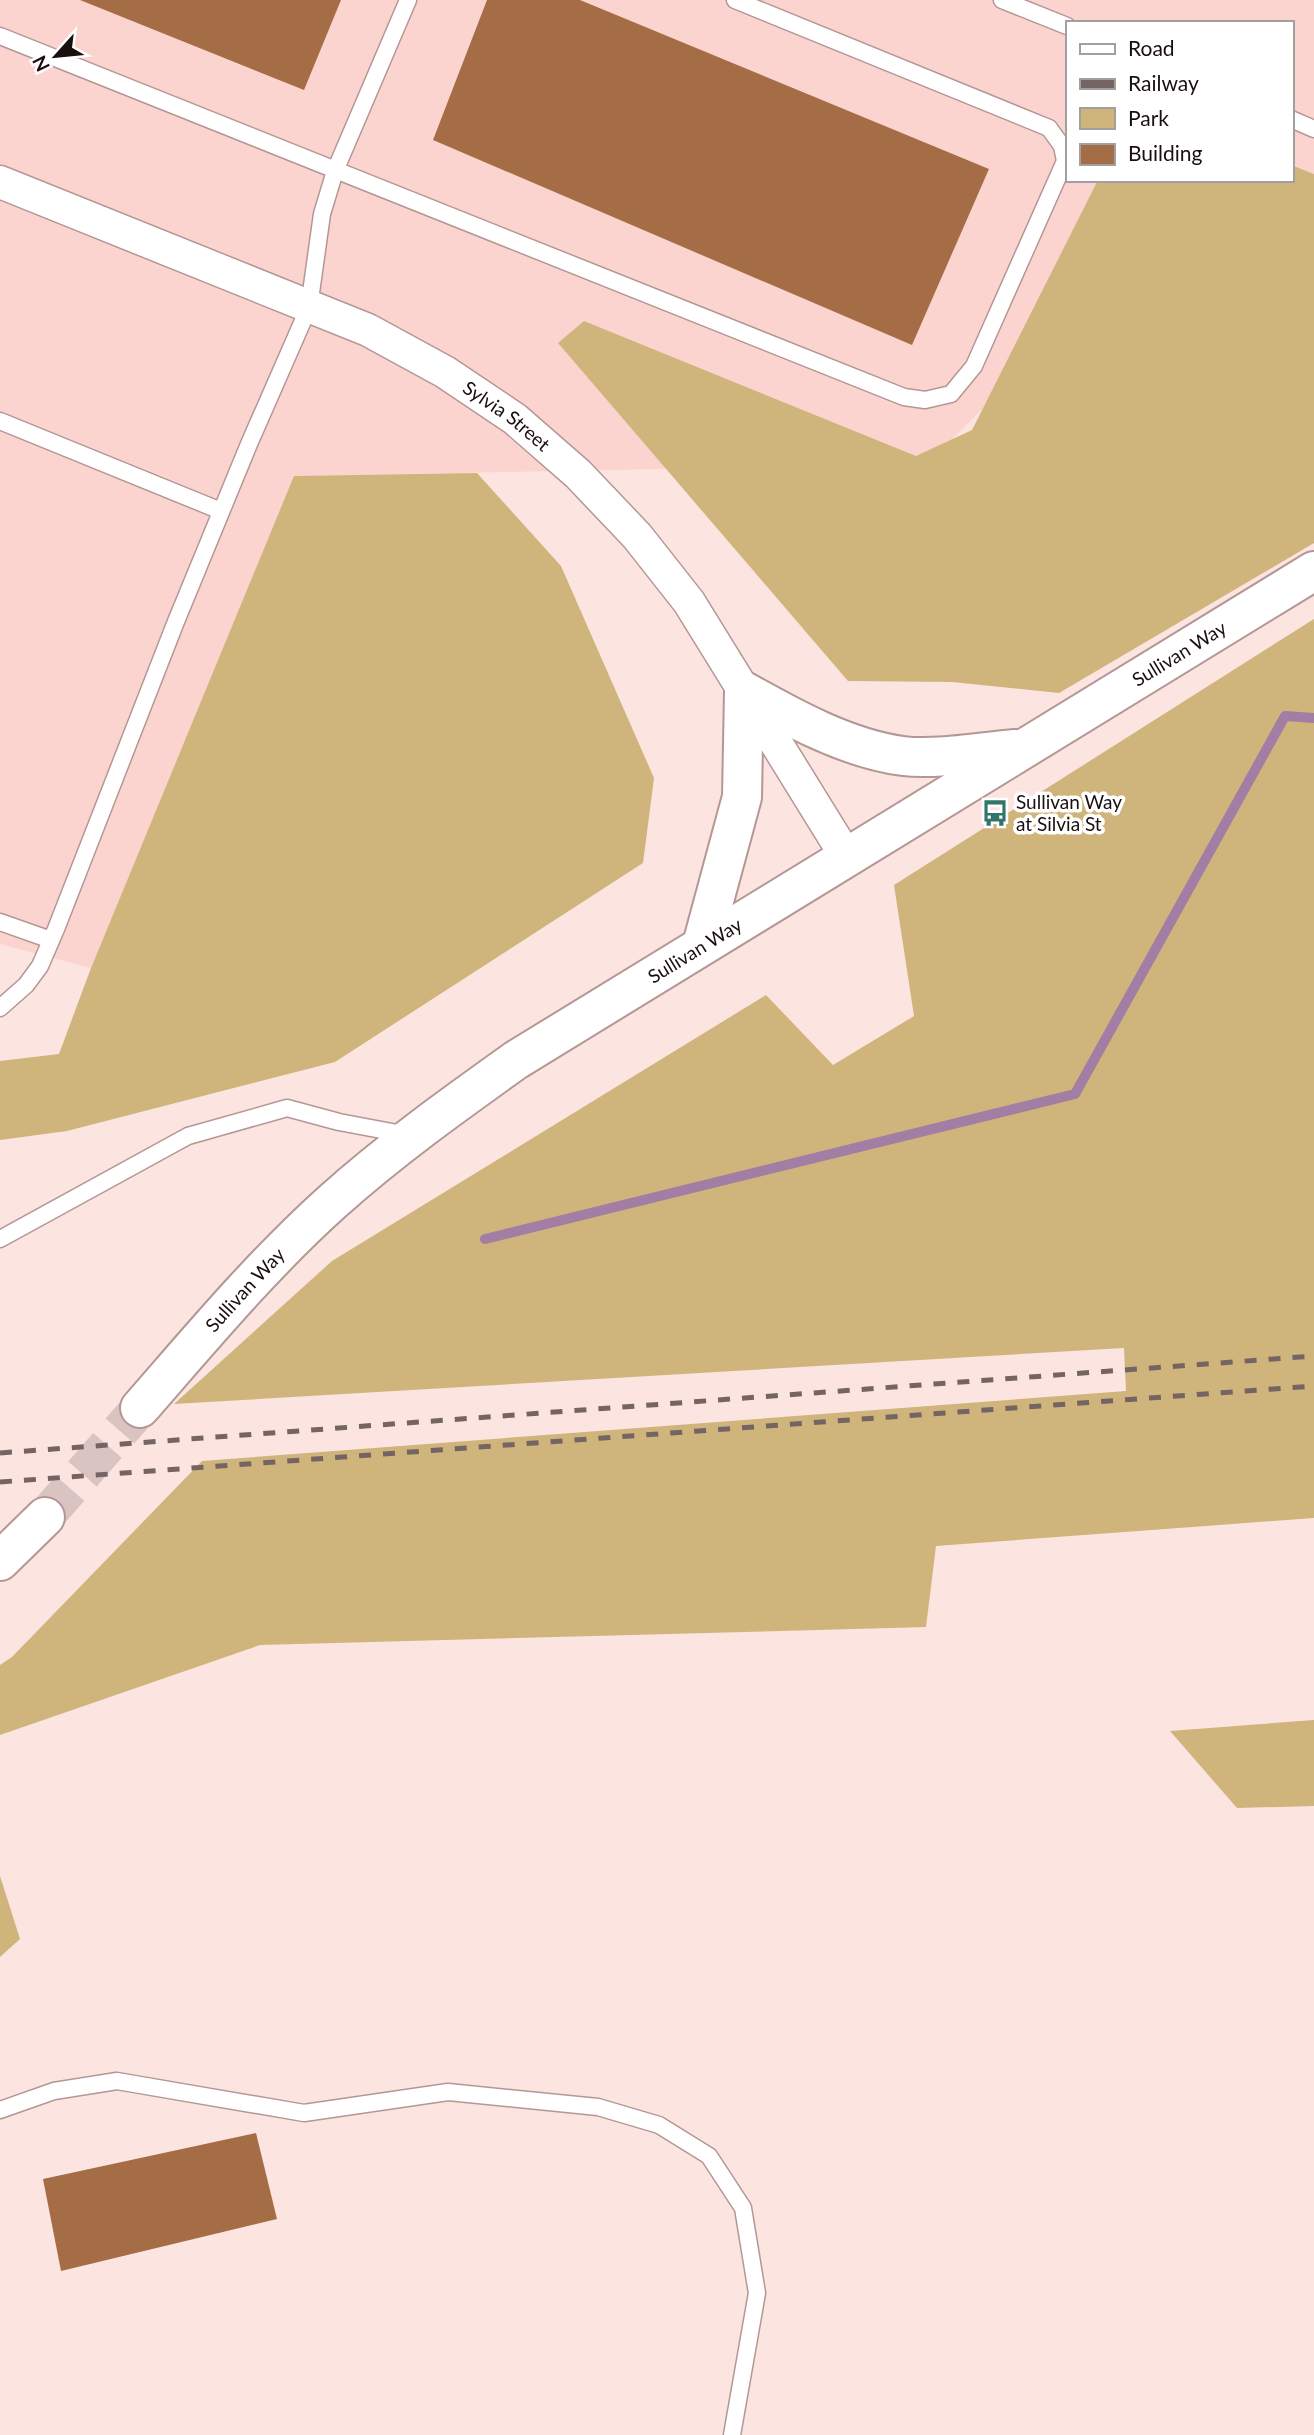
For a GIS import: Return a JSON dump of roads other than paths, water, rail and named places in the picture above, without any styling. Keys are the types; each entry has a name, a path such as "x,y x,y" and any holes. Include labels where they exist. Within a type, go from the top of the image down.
{"main road":[{"name":"Sullivan Way","path":"140,1408 256,1276 331,1203 410,1136 516,1060 1314,571"},
{"path":"702,945 742,797 744,691 791,718 839,738 904,756 1023,748"},
{"path":"0,1561 44,1517"}],"street":[{"name":"Sylvia Street","path":"0,182 368,330 444,372 515,419 579,474 637,536 689,603 846,856"}],"lane":[{"path":"0,1008 26,985 40,966 222,511 309,307 322,215 335,171 408,0"},
{"path":"0,36 904,397 925,400 951,394 974,366 1065,161 1062,146 1049,128 735,0"},
{"path":"1002,0 1066,26"},
{"path":"1293,120 1314,128"},
{"path":"0,421 222,511"},
{"path":"0,922 51,940"},
{"path":"0,1239 188,1136 287,1108 339,1122 410,1136"},
{"path":"0,2110 54,2091 117,2081 304,2113 448,2092 597,2107 659,2125 709,2156 743,2208 757,2292 732,2435"}],"waterway":[{"path":"485,1239 1075,1094 1285,716 1314,718"}],"tunnel":[{"path":"45,1517 140,1408"}],"railway":[{"path":"0,1453 1314,1356"},
{"path":"0,1482 1314,1386"}],"place":[{"name":"Sullivan Way at Silvia St","path":"995,813"}]}
